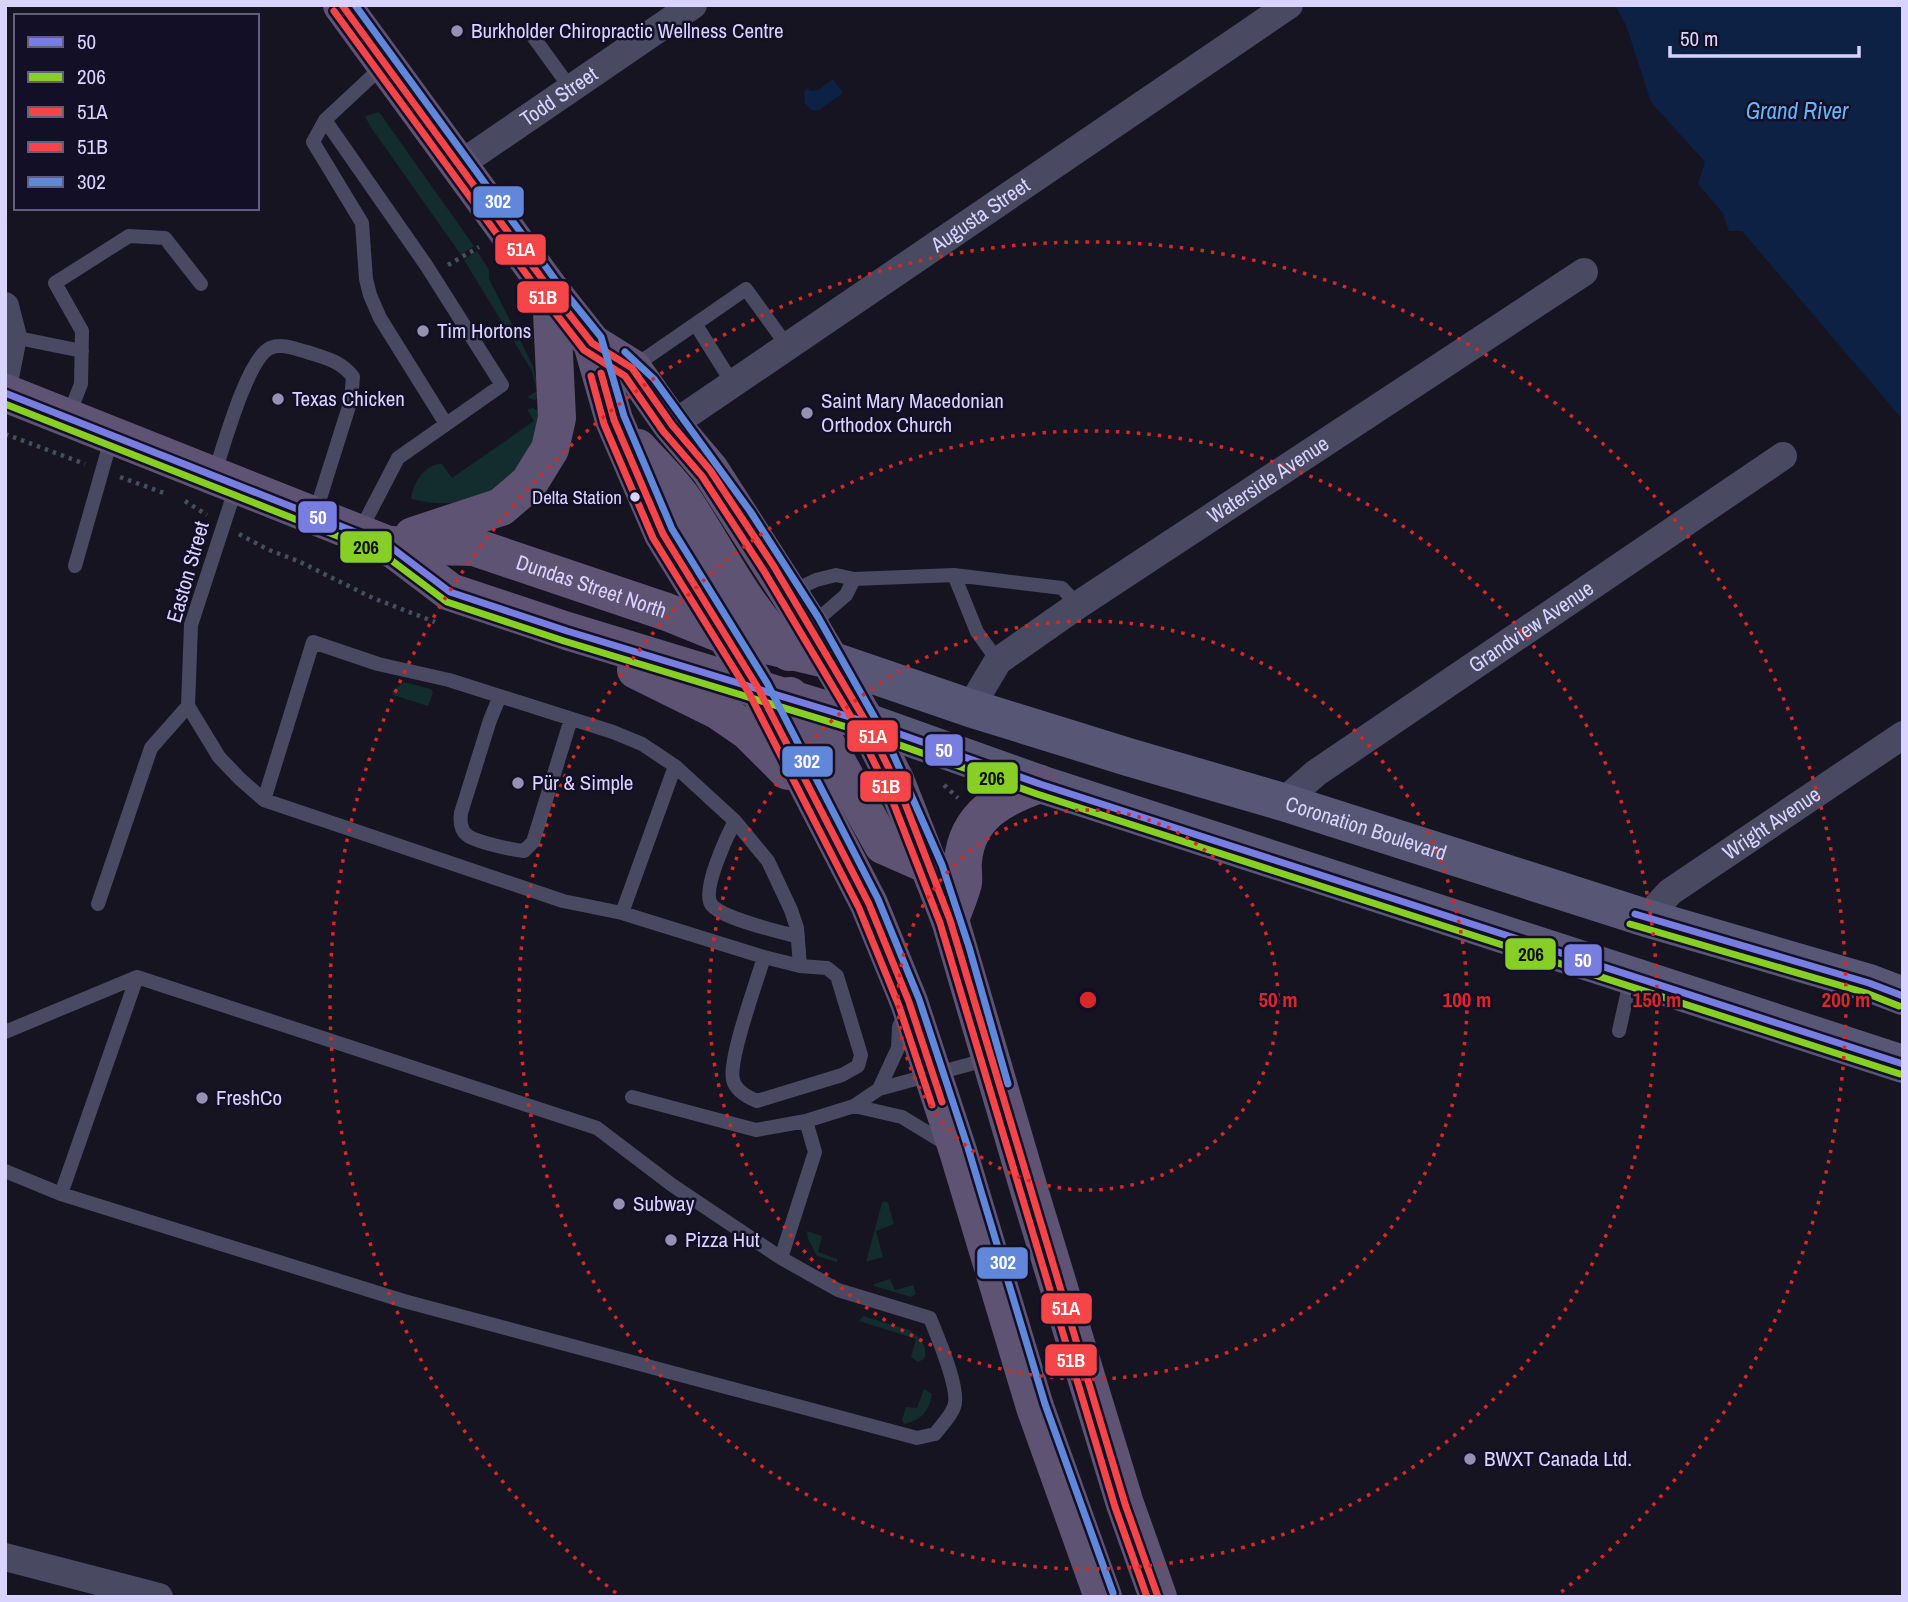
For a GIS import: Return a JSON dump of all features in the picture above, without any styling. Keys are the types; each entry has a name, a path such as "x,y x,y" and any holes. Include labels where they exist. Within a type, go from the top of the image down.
{"main road":[{"path":"342,5 592,343 632,368 672,425 710,470 790,593 797,637"},
{"path":"373,539 501,507 529,483 550,449 557,418 551,291"},
{"path":"592,343 614,420 663,534 724,635 775,693 814,725 883,845 931,866"},
{"name":"Dundas Street North","path":"5,394 68,418 107,453 226,479 373,539 450,592 567,631 866,722"},
{"path":"614,420 683,500 718,560 758,618 797,637 866,722 1040,785 1903,1064"},
{"name":"Dundas Street North","path":"373,539 474,547 667,612 724,635 797,637 830,660"},
{"path":"567,631 643,674 719,711 748,731 814,796"},
{"path":"830,660 866,722 896,782 950,920 1125,1504 1155,1590"},
{"name":"Coronation Boulevard","path":"830,660 970,708 1283,802 1646,918 1869,983 1903,996"},
{"path":"775,693 814,796 869,904 909,1002 958,1151 1035,1407 1098,1583"},
{"path":"950,920 963,882 963,859 971,834 980,818 992,806 1012,794 1040,785"},
{"path":"1267,858 1283,802"},
{"path":"1631,976 1646,918"}],"street":[{"name":"Todd Street","path":"460,165 693,5"},
{"name":"Augusta Street","path":"672,425 1289,5"},
{"name":"Waterside Avenue","path":"970,708 998,661 1078,605 1584,272"},
{"path":"5,306 13,337 5,377"},
{"name":"Grandview Avenue","path":"1283,802 1316,773 1783,456"},
{"name":"Wright Avenue","path":"1646,918 1670,892 1903,735"},
{"path":"5,1557 159,1597"}],"lane":[{"path":"532,35 570,89"},
{"path":"385,65 325,120 313,142 362,223 366,279 380,318 446,424"},
{"path":"325,120 426,265 502,385 398,458 373,539"},
{"path":"68,418 81,384 82,331 55,283 129,236 165,237 201,284"},
{"path":"632,368 746,289 788,347"},
{"path":"696,325 733,384"},
{"path":"13,337 82,352"},
{"name":"Easton Street","path":"188,706 191,625 224,526 226,479 246,383 260,355 271,348 284,345 339,363 353,377 351,400 315,516"},
{"path":"75,566 107,453"},
{"path":"790,593 816,580 836,575 854,579 954,575 1062,588 1078,605"},
{"path":"954,575 977,632 998,661"},
{"path":"797,637 846,595 854,579"},
{"path":"264,800 313,642 378,664 449,680 642,744 675,766 735,821 768,861 791,910 798,937 800,965"},
{"path":"500,696 473,773 460,824 467,835 512,850 524,851 533,842 571,719"},
{"path":"98,904 151,748 188,706 219,757 264,800 563,901 622,913 764,957 827,968 837,976 857,1038 861,1055 858,1066 842,1075 757,1101 743,1095 733,1081 733,1061 764,957"},
{"path":"622,913 675,766"},
{"path":"735,821 724,841 709,893 712,904 722,913 798,937"},
{"path":"1619,1031 1631,976"},
{"path":"5,1032 137,977 597,1128 673,1185 781,1258 838,1290 930,1318 955,1394 954,1407 935,1434 918,1438 404,1301 61,1194 5,1171"},
{"path":"61,1194 137,977"},
{"path":"879,1089 898,1048 900,1027 909,1002"},
{"path":"632,1097 756,1130 806,1121 854,1106 879,1089 990,1059"},
{"path":"854,1106 902,1117 958,1151"},
{"path":"781,1258 815,1153 806,1121"}],"path":[{"path":"463,257 479,247"},
{"path":"5,435 107,453 224,526 269,550 298,561 373,598 444,625"},
{"path":"938,779 963,803"}],"green space":[{"path":"379,112 474,246 461,255 370,126 365,116"},
{"path":"477,251 489,270 489,279 533,366 540,398 534,400 527,397 537,391 532,371 464,260"},
{"path":"527,409 540,409 528,457 522,467 498,487 487,494 463,502 438,503 411,499 414,487 425,470 442,464 452,478 534,421"},
{"path":"404,682 431,689 433,693 428,706 393,695 392,691"},
{"path":"885,1201 894,1224 876,1231 883,1257 866,1262 882,1203"},
{"path":"807,1231 822,1236 818,1252 837,1259 837,1262 817,1256"},
{"path":"890,1279 895,1290 913,1285 916,1294 911,1297 874,1286"},
{"path":"863,1316 913,1332 924,1346 924,1359 918,1362 911,1357 916,1339 859,1321"},
{"path":"924,1389 932,1394 927,1410 916,1420 904,1424 902,1420 906,1407 917,1408"}],"water":[{"name":"Grand River","path":"1615,5 1903,5 1903,420 1742,231 1729,231 1722,212 1698,184 1705,162 1651,102 1626,25"},
{"path":"833,79 843,93 819,110 811,110 805,103 804,91 808,88 810,91 818,90"}],"transit line":[{"name":"51A","path":"342,5 592,343 632,368 672,425 710,470 773,565 866,722 901,793 950,920 1125,1504 1158,1597"},
{"name":"302","path":"355,5 559,285 601,337 624,416 672,529 767,683 878,899 919,999 968,1148 1045,1404 1113,1593"},
{"name":"51B","path":"334,11 584,350 625,376 663,431 702,476 764,571 857,727 891,797 940,923 1115,1507 1147,1597"},
{"name":"302","path":"625,352 654,379 750,511 818,617 886,738 942,865 969,947 1008,1084"},
{"name":"51A","path":"601,373 614,420 663,534 758,688 869,904 909,1002 942,1102"},
{"name":"51B","path":"591,376 604,424 653,538 749,693 859,908 899,1006 932,1105"},
{"name":"50","path":"5,393 388,545 450,592 567,631 866,722 1040,784 1903,1064"},
{"name":"206","path":"5,404 383,554 447,602 564,641 863,732 1037,794 1900,1074"},
{"name":"50","path":"1635,914 1869,983 1903,996"},
{"name":"206","path":"1630,924 1866,993 1899,1006"}],"place":[{"name":"Burkholder Chiropractic Wellness Centre","path":"457,31"},
{"name":"Tim Hortons","path":"423,331"},
{"name":"Texas Chicken","path":"278,399"},
{"name":"Saint Mary Macedonian Orthodox Church","path":"807,413"},
{"name":"Delta Station","path":"635,497"},
{"name":"Pür & Simple","path":"518,783"},
{"name":"FreshCo","path":"202,1098"},
{"name":"Subway","path":"619,1204"},
{"name":"Pizza Hut","path":"671,1240"},
{"name":"BWXT Canada Ltd.","path":"1470,1459"}]}
